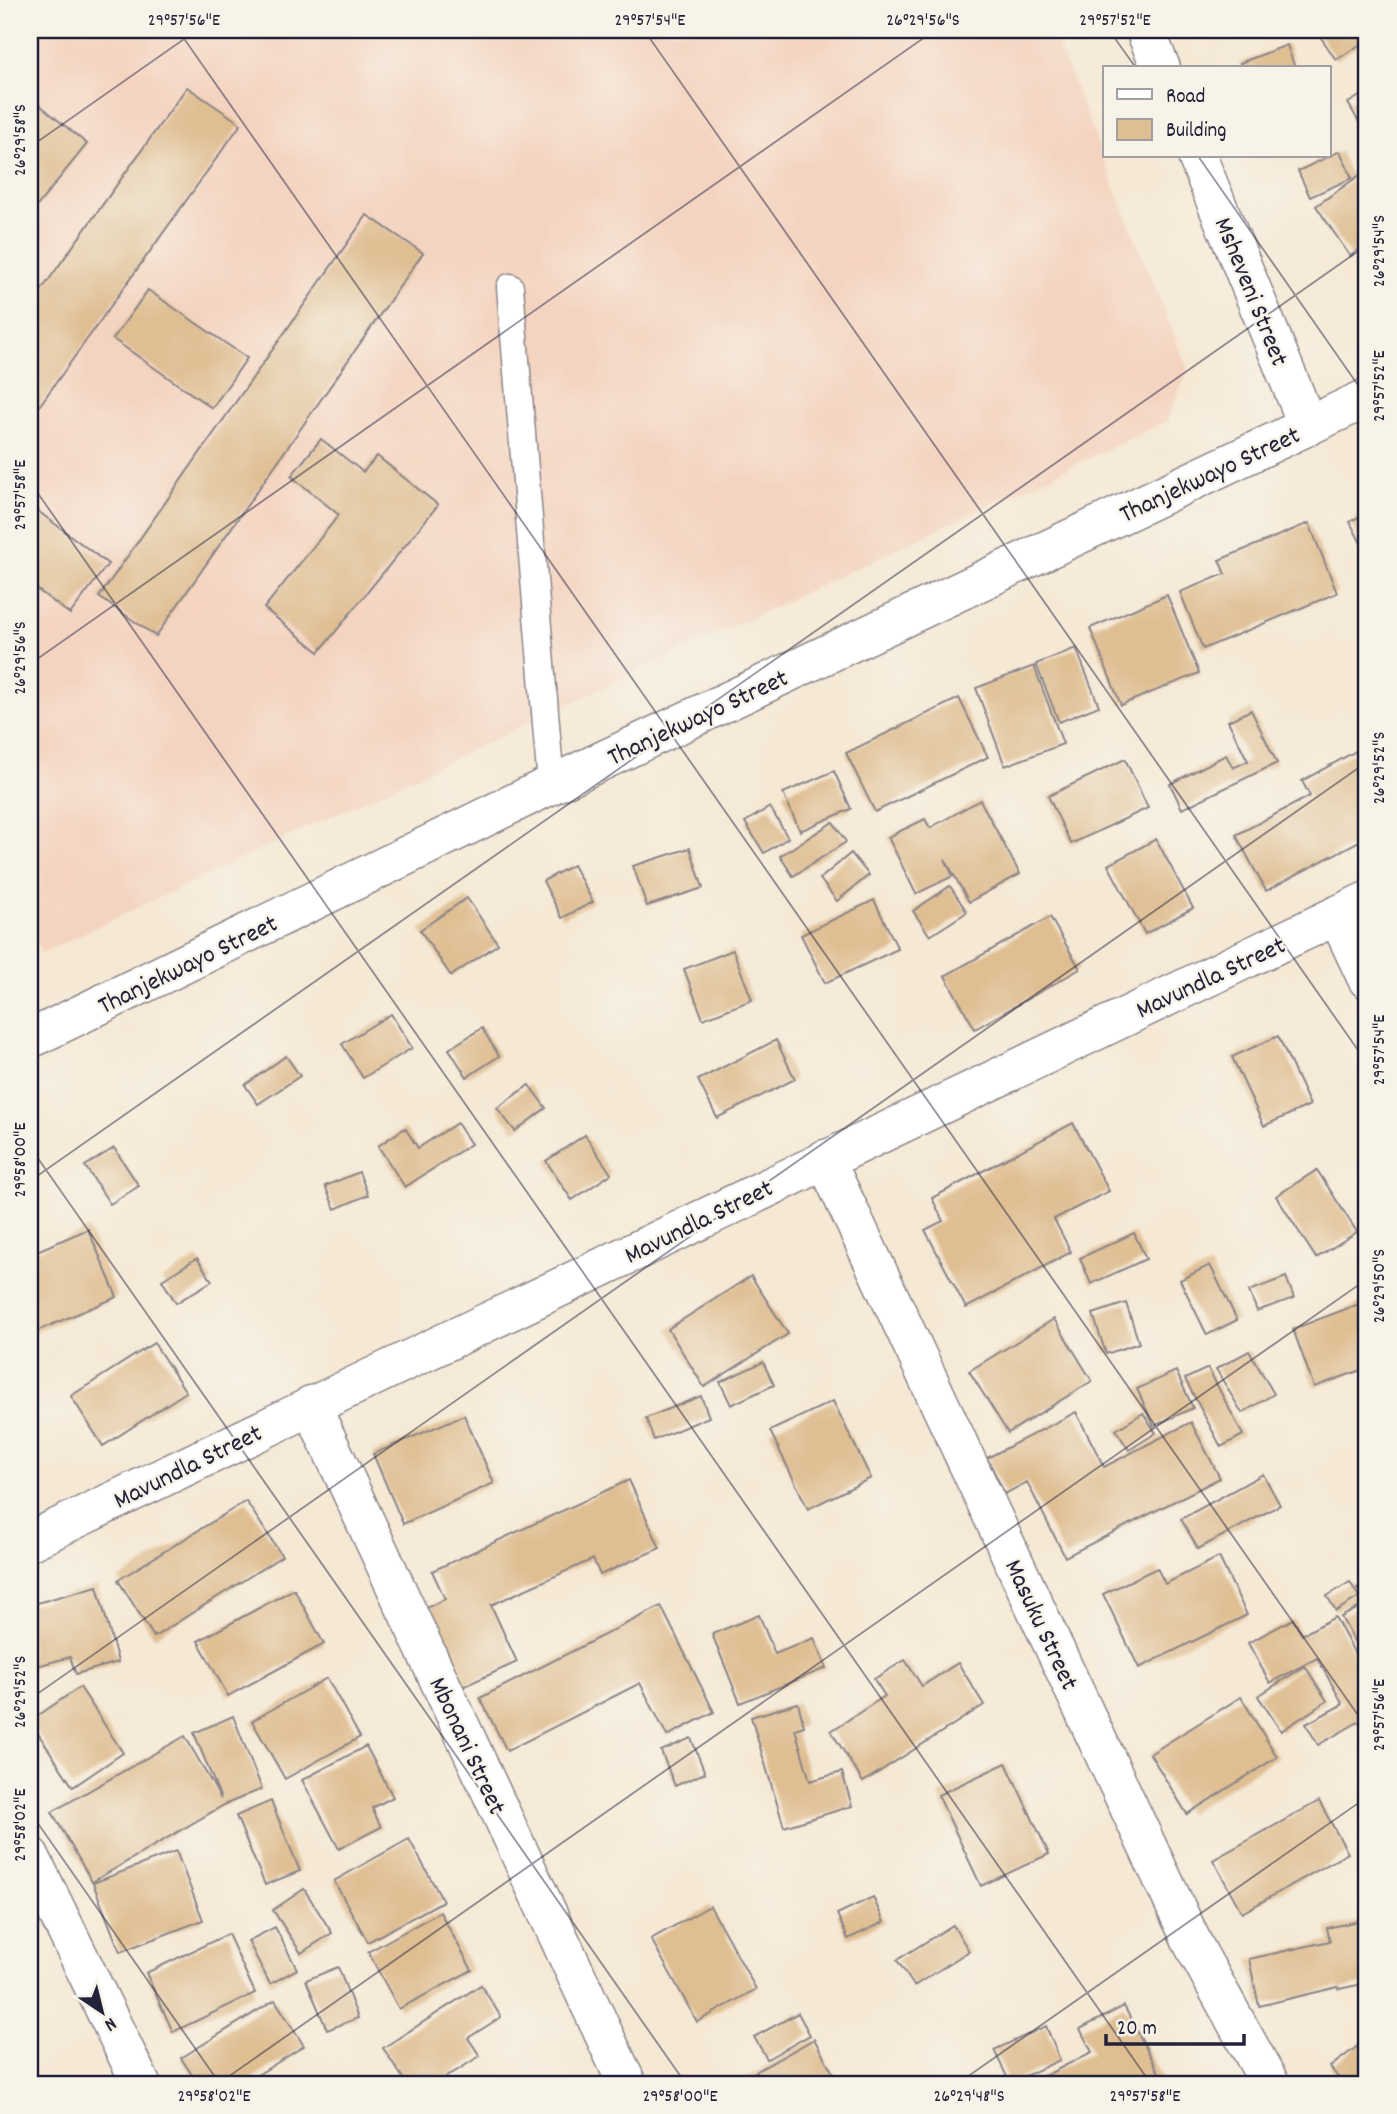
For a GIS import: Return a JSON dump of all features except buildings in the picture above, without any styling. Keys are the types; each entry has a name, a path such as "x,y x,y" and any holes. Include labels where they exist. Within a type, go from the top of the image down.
{"street":[{"path":"1145,30 1160,66"},
{"name":"Msheveni Street","path":"1198,158 1308,426"},
{"name":"Thanjekwayo Street","path":"32,1033 1367,398"},
{"path":"1352,908 1367,979"},
{"name":"Mavundla Street","path":"30,1541 1352,908"},
{"name":"Masuku Street","path":"825,1159 1194,1945 1270,2084"},
{"name":"Mbonani Street","path":"312,1405 627,2084"},
{"path":"30,1856 142,2084"}],"lane":[{"path":"510,288 551,785"}],"shaded area":[{"path":"30,30 1052,30 1188,370 1167,421 42,953 30,925"}]}
